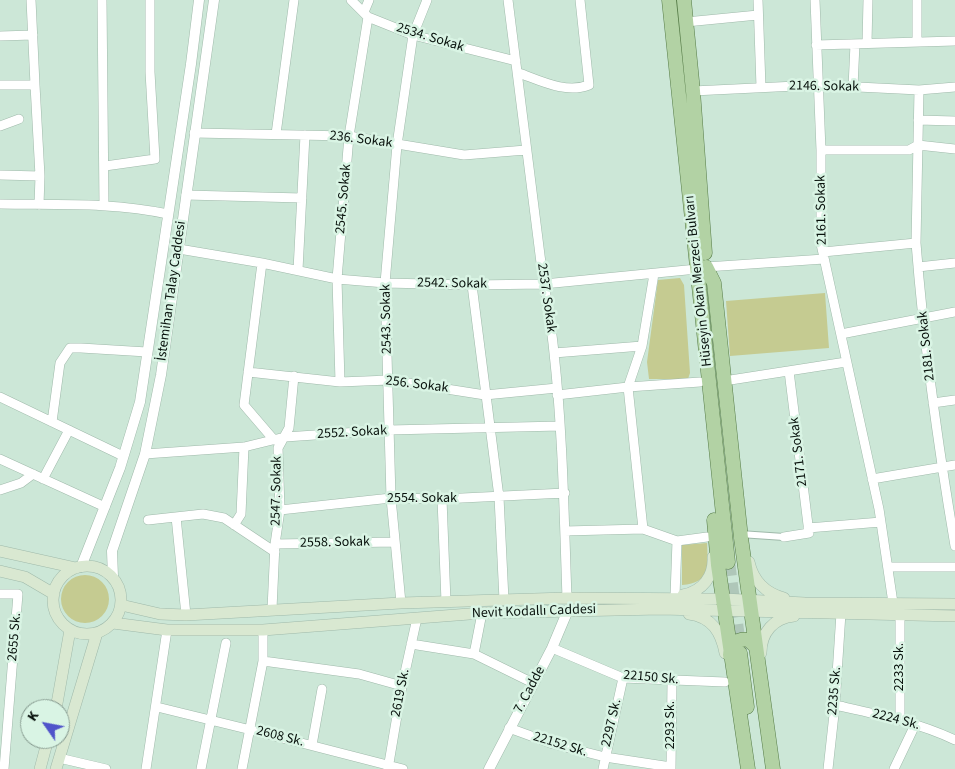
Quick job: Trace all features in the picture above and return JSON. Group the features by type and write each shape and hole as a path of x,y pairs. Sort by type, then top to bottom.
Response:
{"main road":[{"name":"Hüseyin Okan Merzeci Bulvarı","path":"669,0 702,268 731,563"},
{"name":"Hüseyin Okan Merzeci Bulvarı","path":"684,0 693,91 702,268"},
{"path":"657,604 675,596 697,590 708,579 713,568 700,382 691,291 702,268 714,284 741,536 751,570 761,585 777,596 805,603"},
{"path":"711,533 731,563 750,606 744,652 756,769"},
{"path":"741,536 731,563 724,605 744,652 761,677"},
{"path":"0,551 78,568 96,567 113,577 121,595 121,605 113,623 97,633 78,634 62,623 56,614 53,603 54,594 61,578 78,568"},
{"path":"0,571 25,576 54,594"},
{"name":"Nevit Kodallı Caddesi","path":"121,605 160,614 186,615 401,603 567,598 657,604 750,606 816,612 955,616"},
{"name":"Nevit Kodallı Caddesi","path":"750,606 805,603 955,604"},
{"path":"657,604 700,616 714,625 722,638 748,769"},
{"name":"Nevit Kodallı Caddesi","path":"113,623 168,630 263,630 417,618 657,604"},
{"path":"773,769 761,677 761,645 768,629 782,618 816,612"},
{"path":"58,699 70,630"},
{"path":"57,763 97,633"},
{"path":"730,682 744,652"},
{"path":"744,652 766,769"},
{"path":"40,769 45,749"}],"street":[{"path":"31,0 40,205"},
{"path":"102,0 104,206"},
{"path":"105,166 155,159 150,72 150,0"},
{"name":"İstemihan Talay Caddesi","path":"78,568 105,506 140,402 199,0"},
{"name":"İstemihan Talay Caddesi","path":"113,577 112,551 145,454 161,375 214,0"},
{"path":"276,134 294,0"},
{"name":"2534. Sokak","path":"351,0 366,14 413,35 516,61"},
{"name":"2545. Sokak","path":"340,382 337,279 349,136 369,0"},
{"name":"2543. Sokak","path":"401,603 391,498 385,283 397,145 413,35 427,0"},
{"name":"2537. Sokak","path":"508,0 519,74 526,150 554,353 564,493 567,598"},
{"path":"519,74 560,88 589,85 580,0"},
{"path":"758,0 761,87"},
{"name":"2161. Sokak","path":"815,0 821,150 821,244 872,479 889,567 893,603"},
{"path":"867,43 868,0"},
{"path":"917,0 917,41"},
{"path":"686,22 758,15"},
{"path":"0,36 33,35"},
{"path":"816,45 955,41"},
{"path":"853,87 855,44"},
{"path":"0,85 35,85"},
{"name":"2146. Sokak","path":"693,91 817,85 919,90 955,88"},
{"name":"2181. Sokak","path":"919,90 916,243 933,403 955,546"},
{"path":"0,126 19,119"},
{"path":"918,120 955,121"},
{"name":"236. Sokak","path":"194,133 349,136 464,155 526,150"},
{"path":"298,270 305,135"},
{"path":"821,150 908,150 918,145 955,149"},
{"path":"0,175 40,176"},
{"path":"186,196 302,198"},
{"path":"0,204 104,206 150,210 168,214"},
{"name":"2542. Sokak","path":"179,249 262,263 337,279 385,283 472,285 544,284 654,274 823,256 916,243"},
{"path":"262,263 244,405 274,440"},
{"path":"918,267 955,263"},
{"path":"643,529 628,387 642,346 654,274"},
{"path":"472,285 499,497 504,600"},
{"path":"841,334 955,312"},
{"path":"554,353 642,346"},
{"path":"52,422 60,363 70,348 147,352"},
{"path":"724,381 846,362"},
{"name":"2171. Sokak","path":"789,371 809,531"},
{"name":"256. Sokak","path":"248,372 340,382 388,380 485,395 700,382"},
{"name":"2547. Sokak","path":"272,609 275,548 280,510 278,448 290,428 294,376"},
{"path":"0,397 123,456"},
{"path":"933,403 955,400"},
{"name":"2552. Sokak","path":"145,454 244,447 285,437 390,430 560,426"},
{"path":"43,479 69,430"},
{"path":"234,525 241,514 244,447"},
{"path":"0,459 105,506"},
{"path":"872,479 955,465"},
{"path":"0,490 21,483 33,474"},
{"name":"2554. Sokak","path":"280,510 391,498 442,500 564,493"},
{"path":"442,500 446,602"},
{"path":"148,520 203,514 224,518 275,548"},
{"path":"176,517 186,615"},
{"path":"741,536 784,537 809,531 880,522"},
{"path":"565,531 643,529 677,541 711,533"},
{"path":"675,596 677,541"},
{"name":"2558. Sokak","path":"275,548 395,542"},
{"path":"889,567 955,567"},
{"name":"2655 Sk.","path":"0,594 18,594 4,769"},
{"name":"7. Cadde","path":"491,769 509,728 552,648 568,610"},
{"name":"2235 Sk.","path":"828,769 842,613"},
{"path":"474,654 482,614"},
{"name":"2233 Sk.","path":"900,614 900,719"},
{"name":"2619 Sk.","path":"388,767 402,686 417,618"},
{"path":"146,769 168,630"},
{"path":"242,769 263,661 263,630"},
{"path":"201,769 226,643"},
{"path":"411,644 474,654 533,683"},
{"name":"22150 Sk.","path":"552,648 622,678 730,682"},
{"path":"263,661 359,674 402,686"},
{"name":"2297 Sk.","path":"603,769 622,678"},
{"name":"2293 Sk.","path":"671,768 672,681"},
{"path":"312,745 322,689"},
{"name":"2224 Sk.","path":"835,705 900,719 955,740"},
{"name":"2608 Sk.","path":"157,707 402,769"},
{"path":"894,769 915,725"},
{"name":"22152 Sk.","path":"509,728 553,744 605,758 671,768"},
{"path":"57,763 106,769"}],"green space":[{"path":"680,278 684,285 690,373 688,379 649,379 647,362 658,280"},
{"path":"825,293 829,348 730,356 726,301"},
{"path":"707,543 708,559 706,572 698,581 682,585 682,545"},
{"path":"80,575 90,575 102,582 109,594 109,604 102,616 90,623 80,623 72,619 65,612 61,604 61,594 65,586 72,579"}],"tunnel":[{"path":"728,562 740,653"}]}
